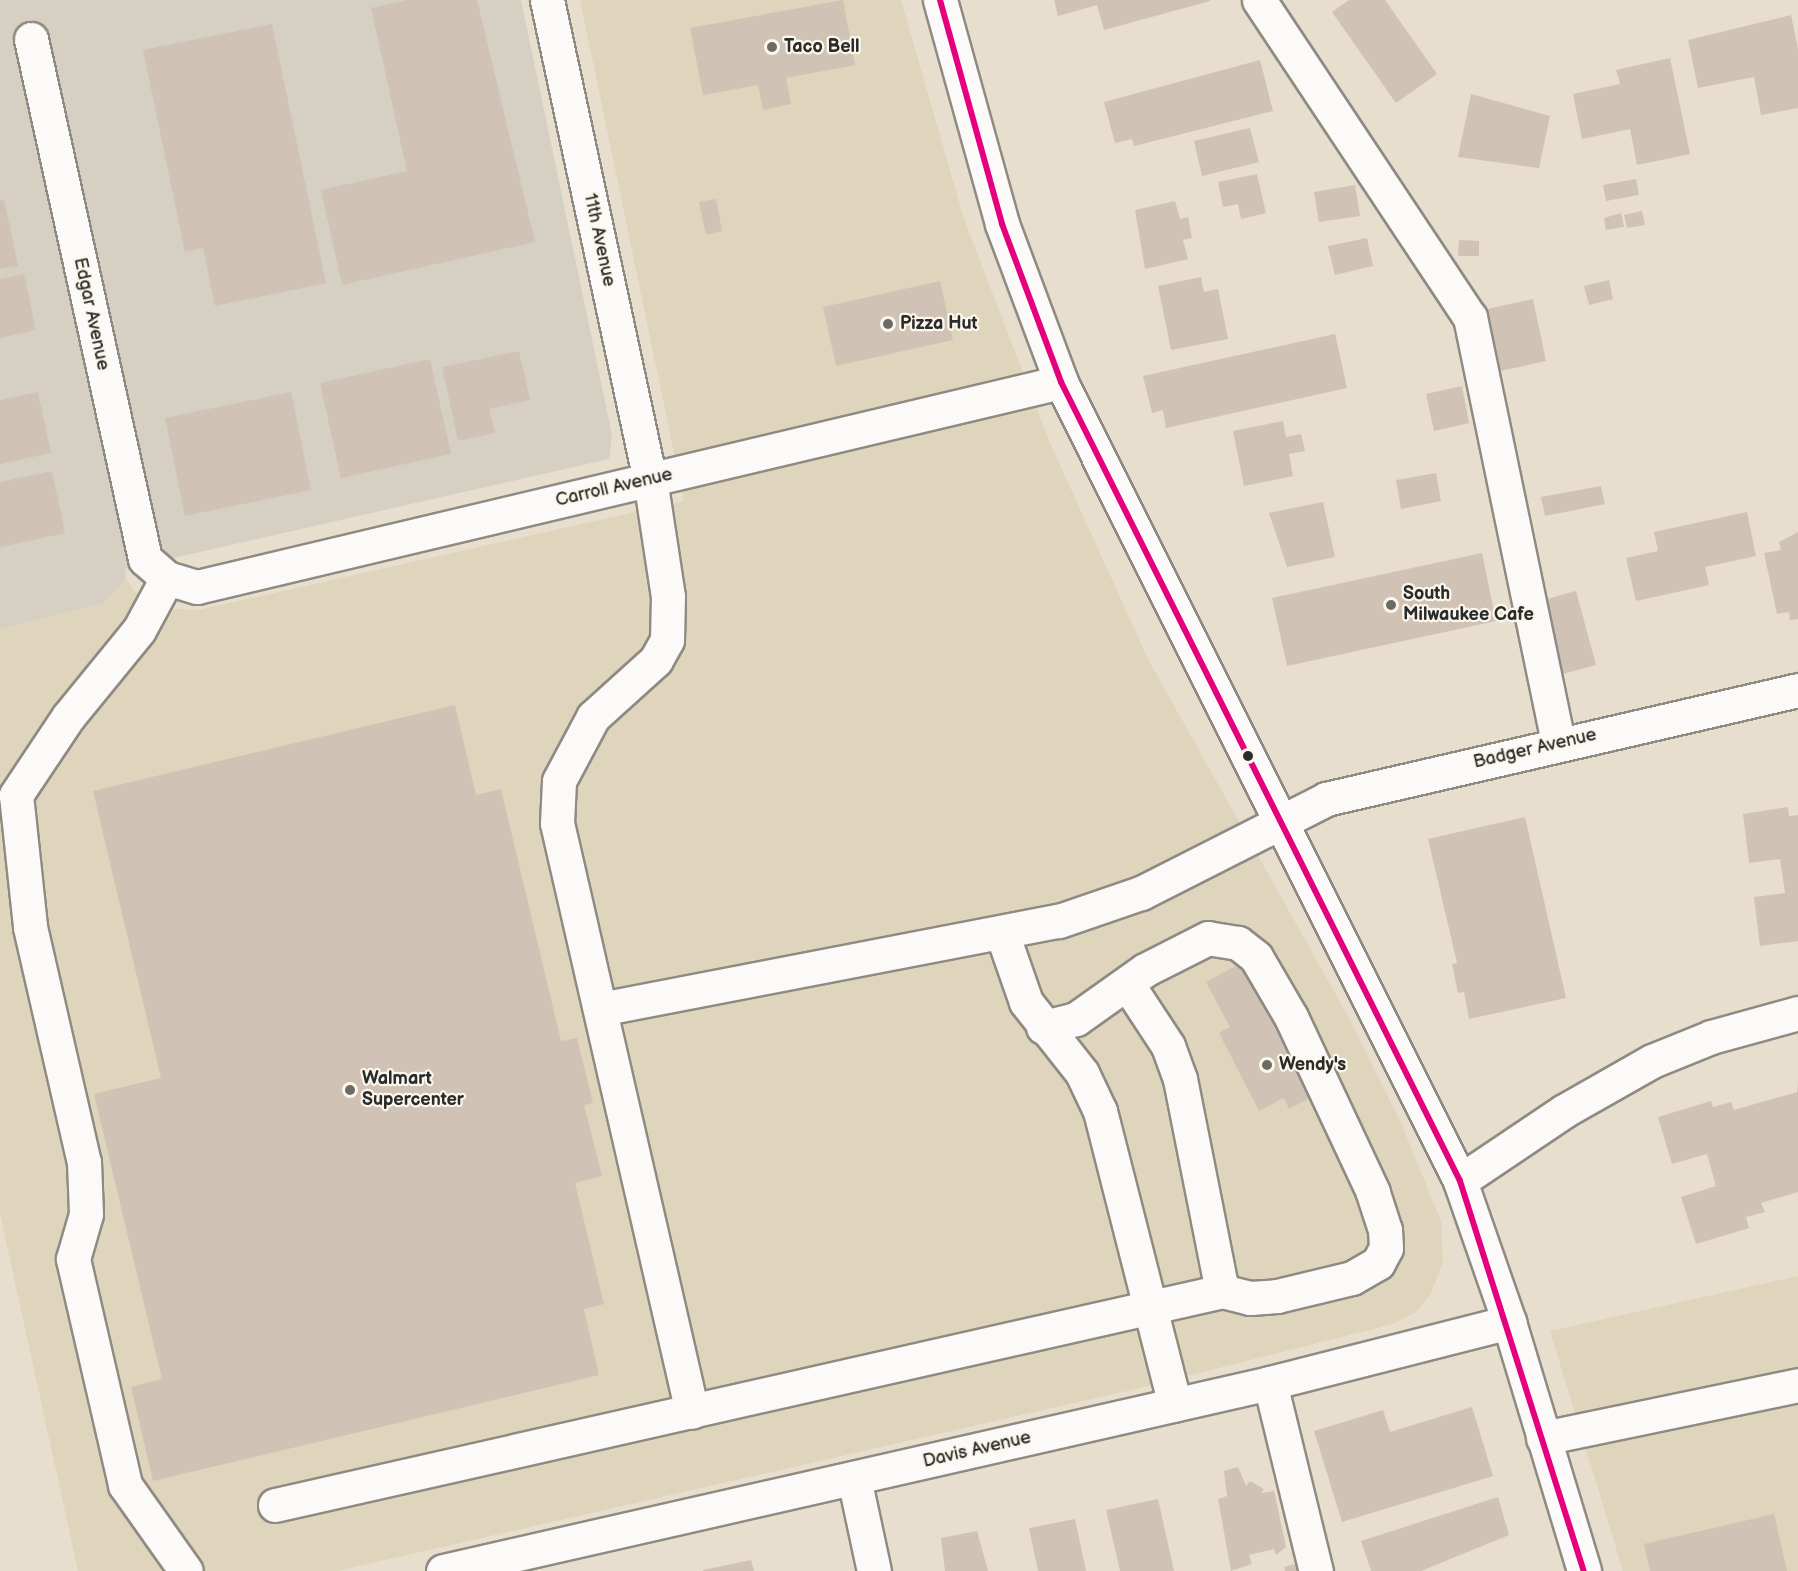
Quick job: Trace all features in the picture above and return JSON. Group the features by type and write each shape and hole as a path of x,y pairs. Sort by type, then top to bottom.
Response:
{"street":[{"name":"11th Avenue","path":"547,0 650,479 668,596 667,640 656,660 593,717 559,781 558,823 692,1412"},
{"path":"940,0 1002,224 1061,382 1276,820 1460,1181 1509,1322 1584,1571"},
{"path":"1259,0 1470,317 1557,743"},
{"name":"Edgar Avenue","path":"31,39 145,559 167,579"},
{"name":"Carroll Avenue","path":"167,579 197,587 1061,382"},
{"path":"167,579 139,630 68,717 16,795 30,927 84,1162 86,1214 73,1259 125,1485 186,1571"},
{"name":"Badger Avenue","path":"600,1009 1002,933 1100,909 1141,893 1276,820 1326,799 1557,743 1798,690"},
{"path":"1002,933 1026,1002 1043,1027 1082,1073 1100,1111 1153,1309 1175,1405"},
{"path":"275,1505 1153,1309 1222,1291 1250,1298 1277,1296 1352,1278 1378,1263 1386,1248 1385,1230 1373,1192 1291,1017 1256,957 1238,943 1208,938 1128,984 1076,1018 1043,1027"},
{"path":"1128,984 1168,1046 1180,1079 1222,1291"},
{"path":"1460,1181 1564,1111 1652,1061 1711,1037 1798,1013"},
{"name":"Davis Avenue","path":"443,1571 1270,1383 1509,1322"},
{"path":"1270,1383 1316,1571"},
{"path":"1543,1438 1798,1385"},
{"path":"854,1478 874,1571"}],"shaded area":[{"path":"0,0 521,0 612,435 609,459 125,569 126,579 104,603 0,629"},
{"path":"580,0 901,0 964,219 1050,443 1148,659 1349,1018 1401,1123 1441,1221 1443,1263 1430,1295 1415,1313 1393,1324 1140,1388 337,1571 78,1571 0,1214 0,629 104,603 126,579 138,596 162,608 198,610 684,501"},
{"path":"1798,1276 1798,1571 1623,1571 1550,1331"}],"building":[{"path":"407,0 477,0 535,242 342,285 321,190 407,171 371,8"},
{"name":"Taco Bell","path":"843,0 855,65 786,78 791,104 763,110 758,85 703,95 690,28"},
{"path":"1054,0 1210,1 1104,30 1097,5 1058,16"},
{"path":"1349,0 1385,0 1437,74 1396,103 1332,12"},
{"path":"1791,15 1798,49 1798,108 1761,115 1754,77 1698,88 1688,40"},
{"path":"272,24 326,283 215,306 203,248 185,252 143,50"},
{"path":"1670,58 1690,154 1637,165 1630,129 1582,139 1573,94 1620,84 1616,70"},
{"path":"1260,60 1273,111 1134,146 1132,139 1115,143 1104,102"},
{"path":"1471,94 1550,116 1539,168 1458,157"},
{"path":"1250,128 1259,162 1202,176 1194,141"},
{"path":"1257,174 1266,213 1241,219 1238,204 1223,207 1218,182"},
{"path":"1636,179 1639,195 1606,201 1603,185"},
{"path":"1355,185 1360,216 1319,222 1314,192"},
{"path":"4,199 18,266 0,269 0,200"},
{"path":"716,199 722,231 706,235 699,202"},
{"path":"1175,201 1180,219 1188,217 1192,238 1183,240 1188,259 1145,269 1135,210"},
{"path":"1642,211 1645,225 1627,228 1624,215"},
{"path":"1621,213 1624,227 1606,230 1604,218"},
{"path":"1367,238 1373,266 1335,275 1328,246"},
{"path":"1459,240 1479,241 1479,256 1458,256"},
{"path":"24,274 36,330 0,338 0,279"},
{"path":"1201,277 1204,292 1218,289 1228,339 1171,350 1158,286"},
{"path":"1609,280 1613,299 1589,305 1584,286"},
{"name":"Pizza Hut","path":"940,281 953,340 836,366 823,307"},
{"path":"1533,299 1546,361 1496,372 1483,310"},
{"path":"1335,334 1347,388 1166,428 1163,410 1152,413 1143,376"},
{"path":"519,351 530,400 489,409 495,433 458,441 442,367"},
{"path":"430,359 451,454 341,478 320,383"},
{"path":"1462,386 1469,423 1434,431 1426,394"},
{"path":"38,392 51,453 0,464 0,400"},
{"path":"291,392 311,490 185,516 165,418"},
{"path":"1283,421 1286,437 1301,434 1305,451 1289,454 1293,476 1244,486 1233,431"},
{"path":"52,471 65,533 0,547 0,482"},
{"path":"1436,473 1441,501 1401,509 1396,480"},
{"path":"1601,486 1605,504 1545,516 1541,497"},
{"path":"1323,502 1335,557 1287,567 1269,513"},
{"path":"1747,512 1756,556 1705,567 1709,585 1636,601 1626,558 1658,551 1654,532"},
{"path":"1798,532 1798,619 1790,620 1789,612 1777,614 1764,553 1781,550 1779,542"},
{"path":"1482,553 1496,621 1287,666 1272,598"},
{"path":"1576,591 1596,665 1559,675 1540,601"},
{"name":"Walmart Supercenter","path":"455,705 476,795 501,789 561,1041 577,1038 593,1103 584,1105 602,1176 575,1183 604,1304 584,1309 599,1375 153,1481 131,1387 162,1379 94,1094 161,1078 93,791"},
{"path":"1788,807 1789,816 1798,815 1798,941 1760,946 1754,897 1785,893 1780,859 1749,863 1743,814"},
{"path":"1525,817 1566,998 1469,1019 1464,992 1458,993 1452,964 1457,963 1428,839"},
{"name":"Wendy's","path":"1241,963 1314,1096 1289,1109 1284,1098 1259,1111 1219,1033 1230,1027 1206,982"},
{"path":"1798,1083 1798,1192 1761,1203 1765,1212 1746,1217 1749,1228 1696,1244 1681,1197 1716,1186 1707,1154 1672,1164 1658,1117 1711,1101 1713,1107 1731,1102 1734,1110 1797,1092"},
{"path":"1472,1407 1493,1476 1342,1522 1314,1431 1383,1410 1390,1432"},
{"path":"1238,1467 1246,1486 1250,1481 1264,1489 1261,1493 1274,1491 1286,1547 1276,1555 1274,1549 1249,1555 1252,1564 1231,1571 1218,1499 1227,1496 1224,1471"},
{"path":"1498,1497 1509,1535 1421,1571 1371,1571 1361,1541"},
{"path":"1158,1499 1174,1571 1120,1571 1106,1510"},
{"path":"1774,1514 1787,1571 1650,1571 1644,1544"},
{"path":"1075,1519 1086,1571 1038,1571 1029,1528"},
{"path":"977,1531 988,1571 945,1571 941,1538"},
{"path":"751,1560 754,1571 703,1571 703,1570"},
{"path":"1298,1563 1301,1571 1285,1571 1284,1567"}],"transit line":[{"path":"940,0 1002,224 1061,382 1460,1181 1584,1571"}],"place":[{"name":"Taco Bell","path":"772,47"},
{"name":"Pizza Hut","path":"888,324"},
{"name":"South Milwaukee Cafe","path":"1391,605"},
{"name":"Wendy's","path":"1267,1065"},
{"name":"Walmart Supercenter","path":"350,1090"}]}
